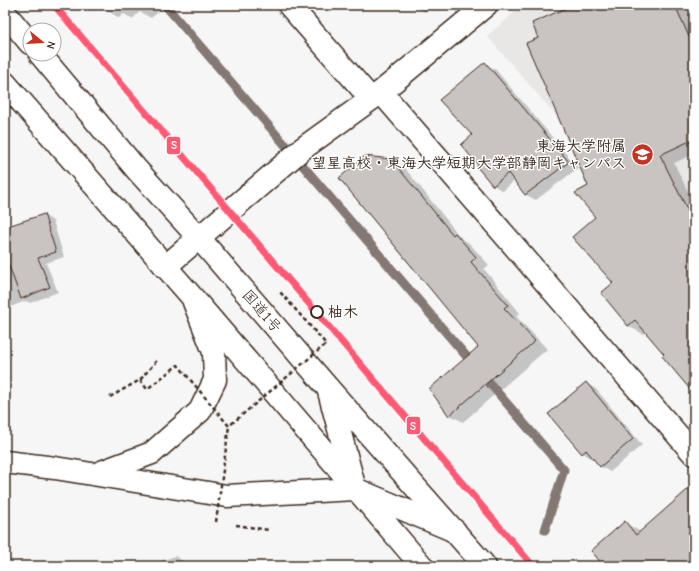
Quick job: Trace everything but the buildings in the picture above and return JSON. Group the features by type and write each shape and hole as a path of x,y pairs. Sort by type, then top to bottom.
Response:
{"main road":[{"path":"289,5 376,96 694,454"},
{"path":"165,267 302,149 376,96 486,5"},
{"path":"5,13 22,33"},
{"name":"国道1号","path":"47,62 137,170 199,238 328,388 486,566"},
{"path":"5,83 193,298 422,566"},
{"path":"95,474 152,453 200,411 215,380 214,352 193,298"},
{"path":"328,388 355,489"},
{"path":"5,462 95,474 227,496 355,489 455,531"}],"path":[{"path":"216,522 229,426 326,344 280,292"},
{"path":"110,397 140,380 158,359"},
{"path":"140,380 147,389 178,365 229,426"}],"shaded area":[{"name":"東海大学附属 望星高校・東海大学短期大学部静岡キャンパス","path":"523,5 694,5 694,275 487,36"}],"waterway":[{"path":"165,5 564,470 545,530"}],"transit line":[{"name":"S","path":"54,5 533,566"}],"place":[{"name":"東海大学附属 望星高校・東海大学短期大学部静岡キャンパス","path":"642,155"},
{"name":"柚木","path":"317,312"}]}
